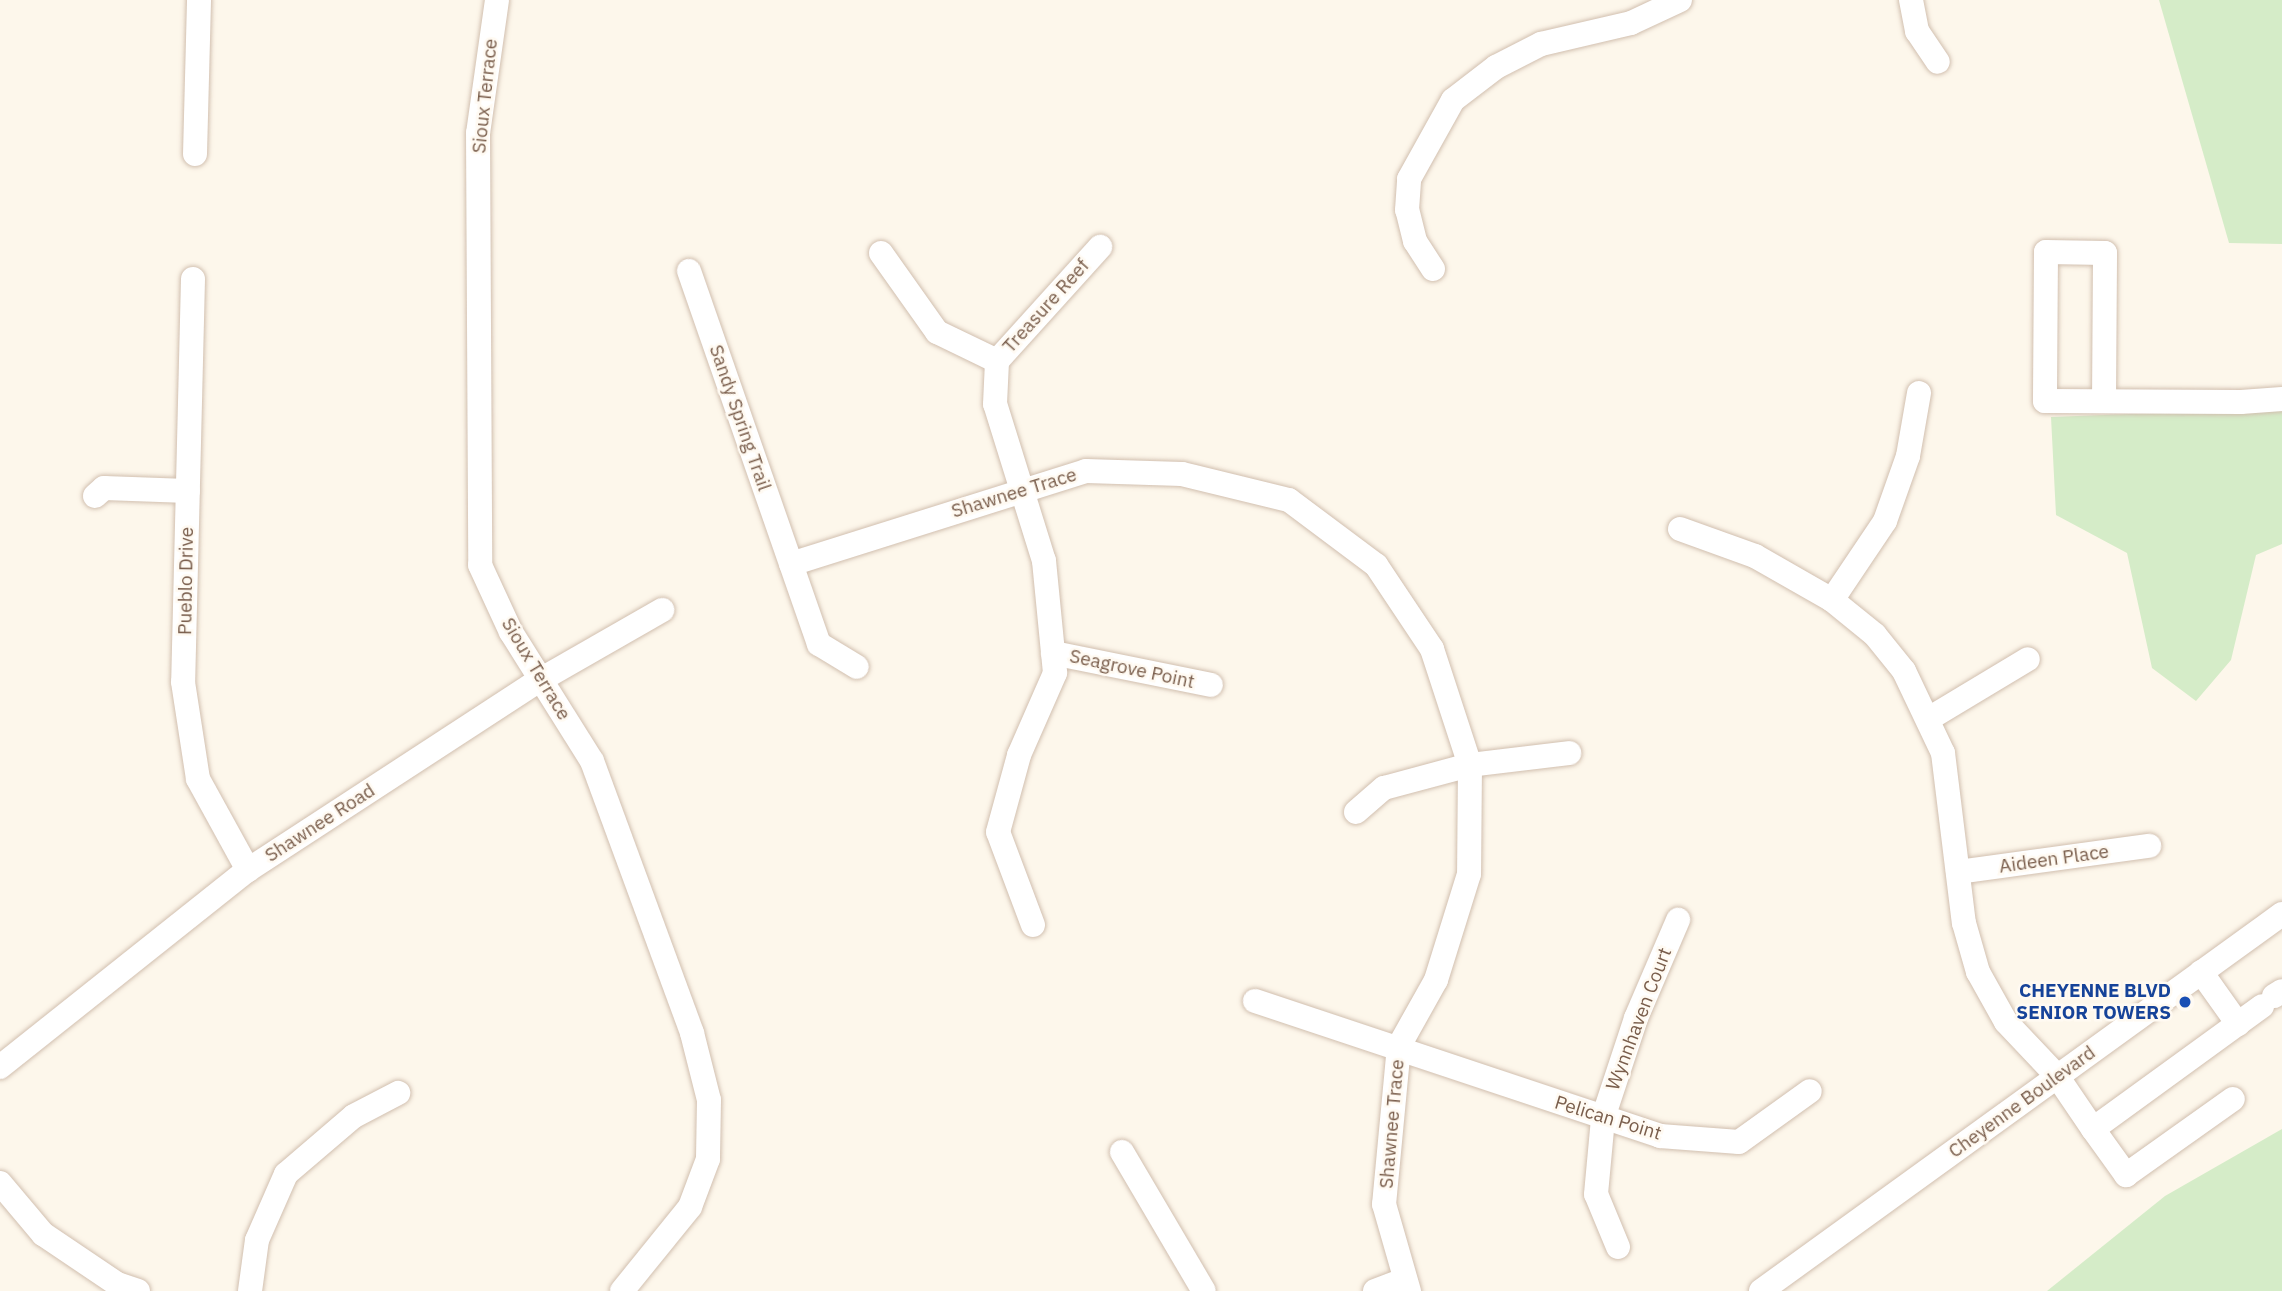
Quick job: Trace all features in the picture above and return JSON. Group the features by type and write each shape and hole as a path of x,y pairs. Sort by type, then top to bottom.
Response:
{"street":[{"path":"195,154 198,0"},
{"name":"Sioux Terrace","path":"497,0 478,133 480,565 511,632 592,761 692,1033 709,1100 708,1159 690,1207 622,1291"},
{"path":"1433,270 1415,241 1407,210 1409,179 1453,100 1496,68 1541,44 1631,23 1679,0"},
{"path":"1911,0 1917,31 1938,62"},
{"name":"Treasure Reef","path":"1033,925 998,832 1019,755 1055,673 1044,561 995,404 998,361 1100,247"},
{"path":"2104,401 2105,253 2046,252 2045,401 2104,401 2282,399"},
{"path":"881,253 937,332 998,361"},
{"name":"Sandy Spring Trail","path":"689,271 819,644 857,667"},
{"name":"Pueblo Drive","path":"193,279 183,682 198,779 248,870"},
{"path":"1832,600 1866,556 1890,510 1911,445 1919,393"},
{"name":"Shawnee Trace","path":"791,564 1086,471 1182,474 1289,500 1376,565 1432,649 1470,765 1468,874 1436,981 1398,1046 1384,1204 1407,1286"},
{"path":"95,496 104,488 188,491"},
{"path":"1680,529 1755,556 1832,600 1894,657 1930,718 1947,769 1964,923 1978,972 2006,1022 2057,1076 2126,1175 2233,1099"},
{"name":"Shawnee Road","path":"0,1067 248,870 540,680 662,610"},
{"name":"Seagrove Point","path":"1053,653 1211,685"},
{"path":"1930,718 2028,659"},
{"path":"1356,812 1384,788 1470,765 1569,754"},
{"name":"Aideen Place","path":"1958,872 2149,846"},
{"name":"Wynnhaven Court","path":"1618,1247 1596,1194 1602,1118 1636,1018 1678,920"},
{"name":"Cheyenne Boulevard","path":"1761,1291 2201,972 2278,925"},
{"path":"2201,972 2238,1024"},
{"path":"2093,1129 2273,998"},
{"name":"Pelican Point","path":"1255,1001 1398,1046 1660,1136 1739,1142 1810,1091"},
{"path":"250,1291 257,1240 286,1174 354,1116 398,1093"},
{"path":"1122,1152 1204,1291"},
{"path":"0,1183 43,1234 117,1284 138,1291"},
{"path":"1375,1291 1407,1286"}],"green space":[{"path":"2159,0 2282,0 2282,244 2229,243"},
{"path":"2282,408 2282,544 2256,555 2231,660 2196,701 2152,668 2127,553 2056,515 2051,417"},
{"path":"2282,1129 2282,1291 2047,1291 2165,1196"}],"place":[{"name":"CHEYENNE BLVD SENIOR TOWERS","path":"2185,1002"}]}
